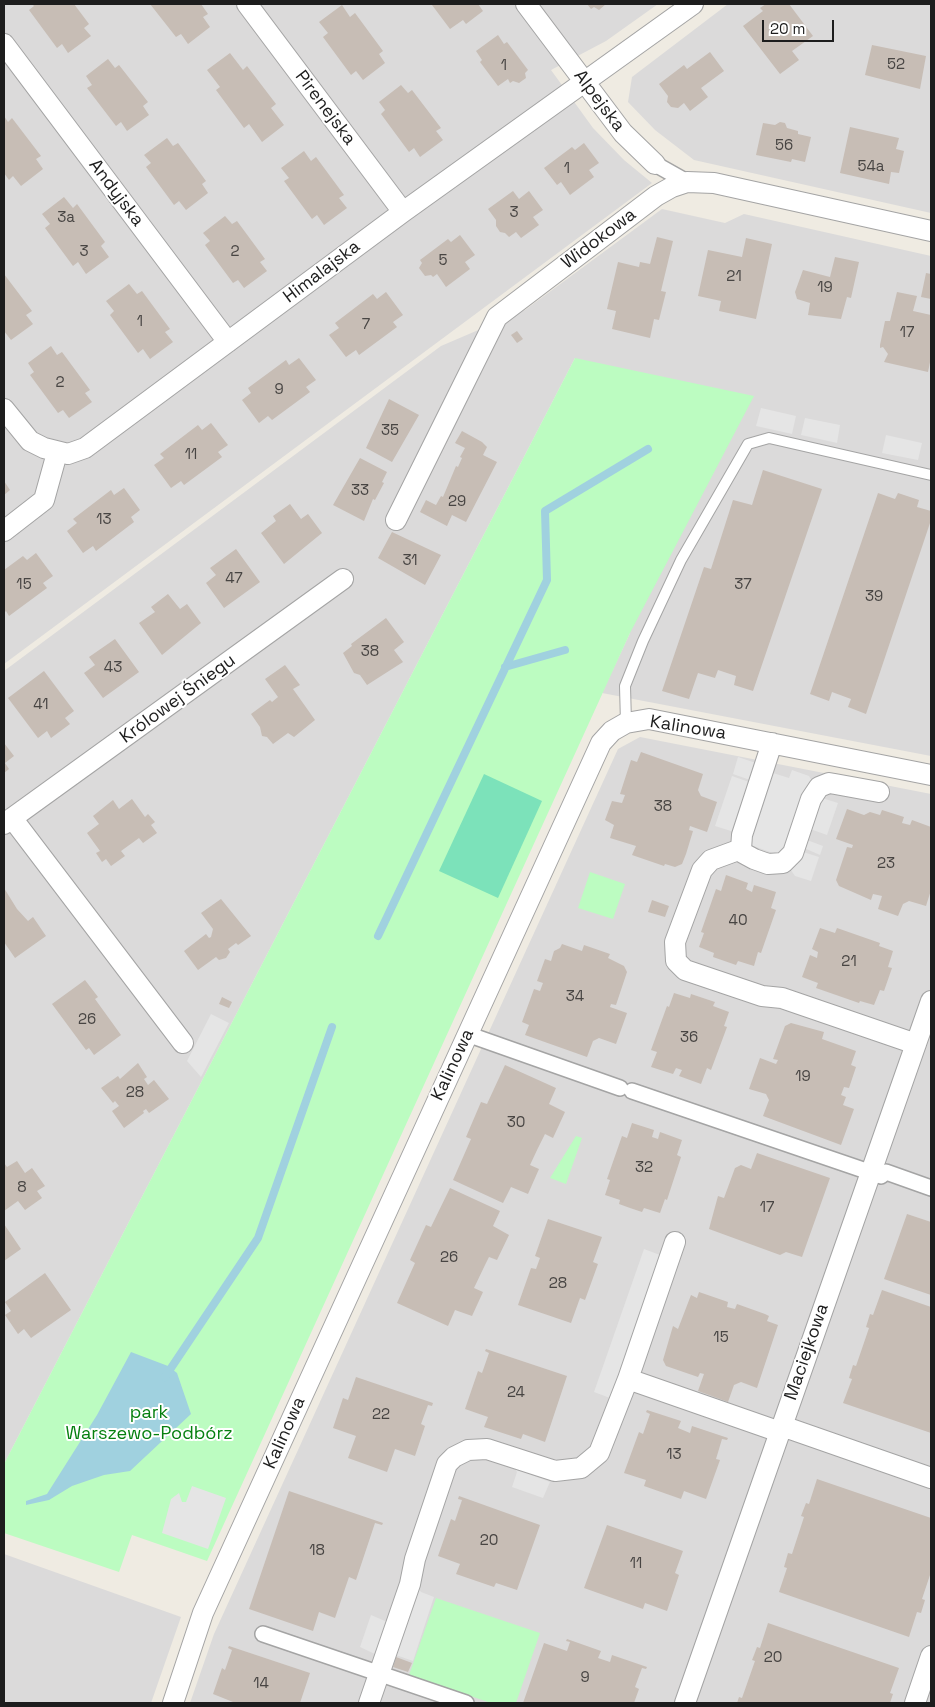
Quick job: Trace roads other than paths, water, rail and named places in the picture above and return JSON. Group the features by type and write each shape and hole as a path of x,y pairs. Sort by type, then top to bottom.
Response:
{"street":[{"name":"Pirenejska","path":"247,4 403,212"},
{"name":"Alpejska","path":"526,4 623,134 655,164 687,182"},
{"name":"Himalajska","path":"4,409 30,441 57,452 68,454 84,448 403,212 693,4"},
{"name":"Andyjska","path":"4,44 228,342"},
{"name":"Widokowa","path":"396,520 497,317 656,196 672,187 687,182 714,183 739,187 931,231"},
{"path":"4,531 44,500 57,452"},
{"name":"Królowej Śniegu","path":"183,1043 8,821 343,579"},
{"name":"Kalinowa","path":"173,1703 203,1612 601,743 612,731 626,724 649,719 931,775"},
{"path":"772,743 740,840 741,849 748,857 768,864 783,863 793,853 811,798 820,787 829,783 879,792"},
{"path":"741,849 716,858 705,865 702,870 674,942 674,956 680,967 753,993 782,998 916,1044"},
{"name":"Maciejkowa","path":"685,1703 931,1001"},
{"path":"467,1034 881,1176 886,1172 931,1188"},
{"path":"369,1703 447,1464 454,1457 468,1450 487,1449 555,1471 581,1468 599,1453 628,1380 675,1242"},
{"path":"628,1380 931,1478"},
{"path":"263,1634 466,1703"},
{"path":"915,1703 931,1656"}],"lane":[{"path":"626,724 625,686 643,641 681,560 748,444 769,438 931,475"}],"water":[{"path":"131,1352 168,1366 177,1373 191,1414 130,1471 104,1475 72,1486 49,1500 26,1505 26,1501 47,1494 97,1415"}],"waterway":[{"path":"378,936 547,580 545,511 648,449"},
{"path":"505,667 565,650"},
{"path":"165,1377 258,1238 332,1027"}],"park label":[{"name":"park Warszewo-Podbórz","path":"149,1424"}]}
